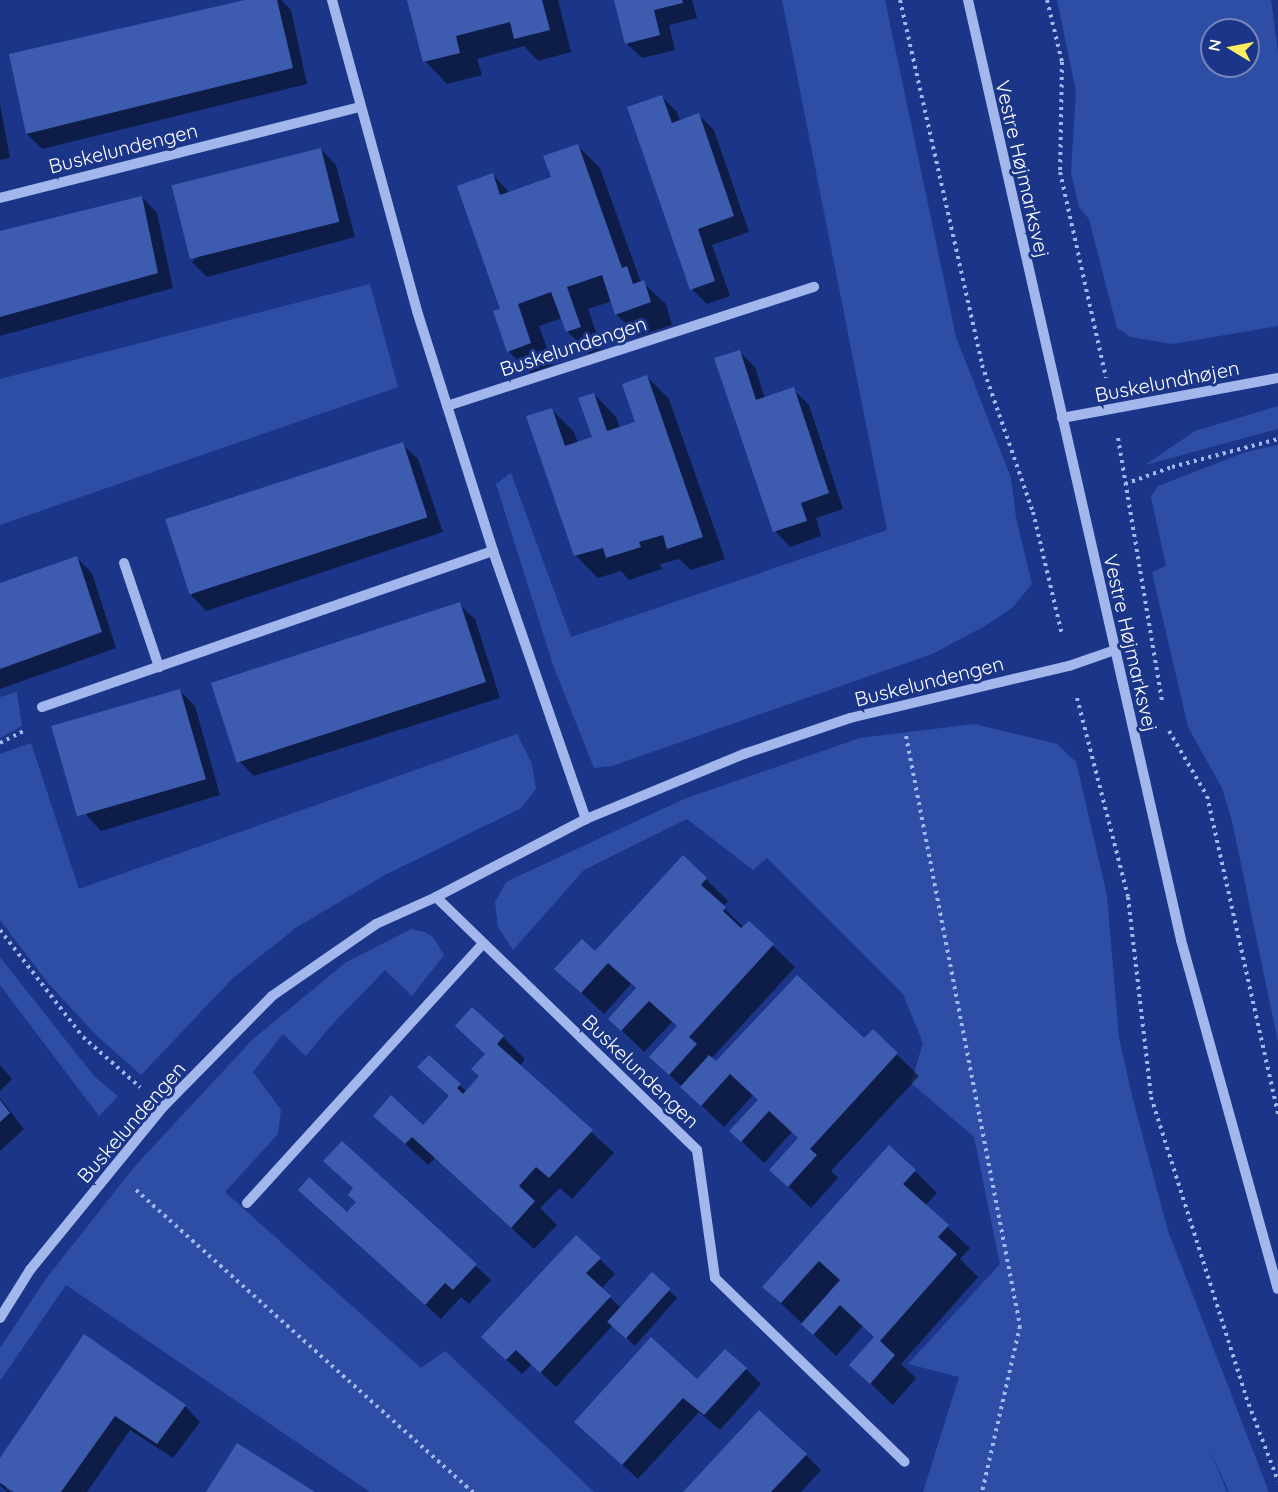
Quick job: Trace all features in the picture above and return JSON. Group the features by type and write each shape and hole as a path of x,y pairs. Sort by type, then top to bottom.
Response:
{"street":[{"path":"332,0 360,107 447,406 493,551 586,819"},
{"name":"Vestre Højmarksvej","path":"968,0 1181,940 1278,1289"},
{"name":"Buskelundengen","path":"0,198 360,107"},
{"name":"Buskelundengen","path":"447,406 814,287"},
{"name":"Buskelundhøjen","path":"1062,418 1278,378"},
{"path":"42,707 493,551"},
{"path":"124,563 159,667"},
{"name":"Buskelundengen","path":"0,1318 30,1270 163,1107 272,996 376,924 435,897 586,819 744,754 850,718 1069,666 1114,650"},
{"name":"Buskelundengen","path":"435,897 697,1150 715,1278 906,1462"},
{"path":"247,1203 483,944"}],"path":[{"path":"900,0 982,365 1034,512 1069,666 1128,897 1151,1097 1246,1397 1278,1481"},
{"path":"1047,0 1062,62 1060,172 1113,410 1163,705"},
{"path":"1125,484 1172,467 1278,439"},
{"path":"900,706 1020,1326 982,1492"},
{"path":"1167,729 1207,796 1278,1113"},
{"path":"0,930 82,1037 163,1107"},
{"path":"112,1169 473,1492"}],"shaded area":[{"path":"782,0 885,0 956,337 1011,478 1016,518 1032,584 1012,608 985,626 932,654 612,766 594,768 553,665 496,484 511,473 571,637 887,530"},
{"path":"1057,0 1271,0 1278,52 1278,326 1172,344 1131,337 1117,328 1089,219 1079,207 1071,173 1076,91"},
{"path":"370,284 398,387 0,525 0,379"},
{"path":"1278,406 1278,429 1145,465 1195,431"},
{"path":"1278,445 1278,1042 1232,821 1222,788 1188,727 1152,572 1166,566 1151,497 1158,486 1246,452"},
{"path":"17,692 22,726 0,738 0,697"},
{"path":"974,724 1057,744 1076,762 1107,895 1119,1038 1133,1100 1168,1231 1269,1492 1229,1492 1209,1448 1227,1492 923,1492 959,1377 908,1364 1000,1264 974,1137 911,1083 923,1043 903,994 767,858 753,870 687,819 584,870 513,950 498,927 495,902 506,882 684,799 860,738"},
{"path":"517,734 532,764 536,789 521,808 385,875 297,927 233,978 141,1075 96,1035 48,983 0,920 0,754 31,743 79,889"},
{"path":"411,929 433,937 444,955 412,996 385,970 328,1029 306,1056 283,1034 253,1072 281,1110 278,1134 225,1192 421,1368 445,1351 594,1492 370,1492 66,1285 0,1381 0,1348 45,1280 135,1166 252,1040 345,963"},
{"path":"0,957 94,1076 118,1096 99,1116 0,985"}],"building":[{"path":"245,0 277,0 293,68 26,134 9,54"},
{"path":"407,0 542,0 550,30 514,39 510,22 456,36 460,53 423,62"},
{"path":"614,0 682,0 683,3 654,10 660,35 625,44"},
{"path":"662,95 672,123 699,113 734,216 698,229 715,281 690,290 627,107"},
{"path":"578,144 622,268 627,266 633,284 644,280 651,302 615,315 602,275 567,287 581,327 566,332 551,292 518,304 531,343 507,352 493,311 500,309 457,186 493,173 500,195 551,177 543,156"},
{"path":"321,148 339,222 190,259 172,185"},
{"path":"142,196 158,273 0,317 0,231"},
{"path":"740,350 756,400 794,387 829,493 801,503 807,521 773,532 714,358"},
{"path":"647,375 703,537 667,549 663,535 639,542 641,547 606,558 603,548 574,556 526,416 552,408 565,446 592,437 578,398 594,393 607,431 635,422 622,384"},
{"path":"403,442 427,517 190,594 165,519"},
{"path":"77,556 102,632 0,669 0,583"},
{"path":"460,602 486,682 237,763 211,683"},
{"path":"180,689 206,779 77,816 51,726"},
{"path":"683,855 707,878 701,885 726,907 723,911 741,928 749,921 774,944 689,1037 697,1044 669,1075 649,1057 677,1026 649,1001 621,1031 608,1019 636,988 608,963 581,993 554,969 582,939 595,951"},
{"path":"797,975 864,1038 873,1029 898,1053 810,1149 817,1155 788,1187 769,1170 798,1138 769,1111 741,1142 729,1131 758,1100 730,1074 701,1106 680,1087 709,1055 716,1061"},
{"path":"472,1007 504,1036 497,1044 593,1130 549,1178 536,1167 519,1186 535,1201 511,1228 412,1137 405,1144 373,1116 391,1095 423,1125 449,1096 417,1067 429,1055 461,1084 457,1088 463,1094 479,1076 471,1069 485,1054 455,1026"},
{"path":"0,1100 10,1113 0,1122"},
{"path":"342,1141 477,1264 453,1290 445,1283 425,1305 298,1190 309,1177 347,1212 356,1202 348,1195 353,1188 323,1161"},
{"path":"889,1145 916,1170 903,1184 949,1225 938,1237 957,1254 880,1341 895,1355 870,1384 849,1365 874,1337 840,1305 813,1335 801,1324 840,1280 819,1261 781,1303 762,1287"},
{"path":"576,1235 601,1258 586,1273 611,1296 540,1373 516,1350 506,1360 481,1337"},
{"path":"652,1272 671,1289 626,1339 607,1322"},
{"path":"84,1334 186,1405 157,1444 115,1416 61,1492 14,1492 0,1483 0,1458"},
{"path":"651,1337 697,1379 725,1349 747,1368 704,1415 683,1398 622,1465 574,1422"},
{"path":"759,1410 807,1454 771,1492 683,1492"},
{"path":"237,1443 315,1492 206,1492"}]}
